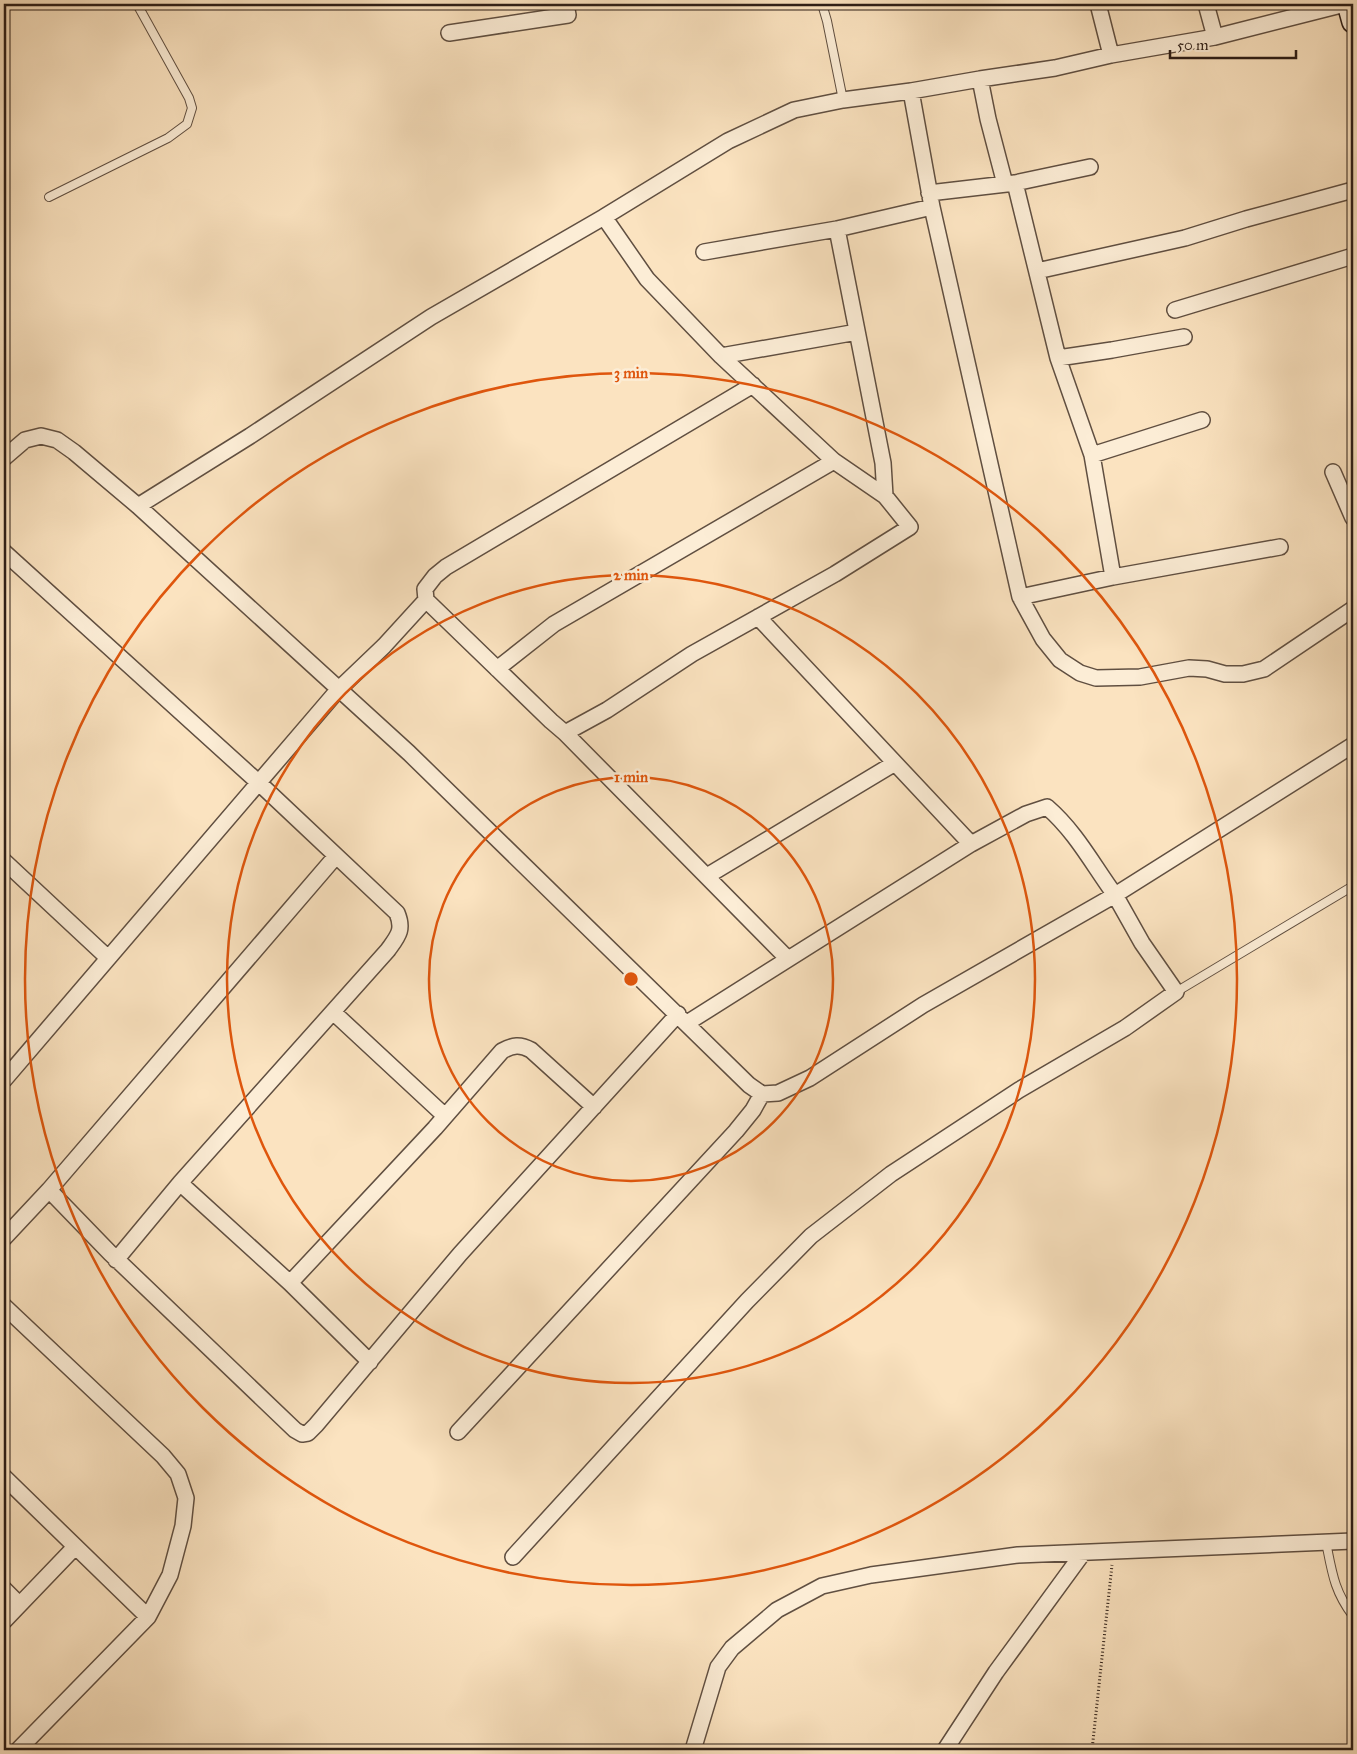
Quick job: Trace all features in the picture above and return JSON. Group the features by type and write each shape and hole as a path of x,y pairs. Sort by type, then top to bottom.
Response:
{"main road":[{"path":"1347,4 1353,22"}],"street":[{"path":"449,33 568,15 566,4"},
{"path":"1098,4 1111,55"},
{"path":"1206,4 1216,38"},
{"path":"138,506 250,436 431,317 604,217 728,141 794,110 843,100 1055,68 1111,55 1216,38 1347,4"},
{"path":"980,79 988,119 1037,271 1058,358 1092,455 1113,577"},
{"path":"911,91 930,200 1020,597 1043,639 1060,660 1080,673 1096,678 1140,677 1189,668 1207,669 1225,674 1243,674 1264,669 1353,609"},
{"path":"704,252 837,229 930,200 1090,168"},
{"path":"1037,271 1185,238 1246,219 1353,190"},
{"path":"566,733 607,710 692,654 836,574 910,527 885,496 834,460 722,356 646,279 604,217"},
{"path":"837,229 883,463 885,496"},
{"path":"1175,310 1353,256"},
{"path":"722,356 857,332"},
{"path":"1058,358 1184,337"},
{"path":"753,385 446,567 435,576 425,589 426,600 551,721 566,733 788,959"},
{"path":"1092,455 1202,420"},
{"path":"4,458 25,440 41,436 57,440 74,452 138,506 409,753 749,1085 762,1094 778,1093 810,1078 923,1005 1115,895 1353,745"},
{"path":"497,669 554,624 834,460"},
{"path":"1333,472 1353,518"},
{"path":"1020,597 1113,577 1280,547"},
{"path":"4,552 259,783 398,913 402,924 398,936 388,950 180,1183 116,1260"},
{"path":"4,1080 338,690 384,646 426,600"},
{"path":"758,617 972,844"},
{"path":"707,876 895,763"},
{"path":"49,1190 116,1260 288,1424 302,1434 308,1433 460,1254 594,1107 682,1018 788,959 972,844 1026,814 1047,807 1075,836 1115,895 1142,943 1176,992 1132,1024 1019,1090 891,1174 811,1236 747,1301 513,1557"},
{"path":"4,1238 49,1190 336,856"},
{"path":"4,862 108,958"},
{"path":"333,1012 445,1116"},
{"path":"290,1283 445,1116 502,1051 511,1046 522,1045 531,1050 594,1107"},
{"path":"458,1432 736,1131 753,1110 762,1094"},
{"path":"180,1183 290,1283 370,1362"},
{"path":"4,1306 162,1456 178,1474 186,1498 183,1526 170,1575 148,1617 18,1750"},
{"path":"4,1477 148,1617"},
{"path":"693,1750 718,1668 732,1648 745,1635 777,1610 822,1586 871,1575 1018,1555 1353,1541"},
{"path":"4,1621 75,1547"},
{"path":"945,1750 996,1672 1083,1553"},
{"path":"4,1589 20,1604"}],"lane":[{"path":"49,197 168,138 187,124 192,108 189,98 137,4"},
{"path":"822,4 828,21 843,100"},
{"path":"1176,992 1353,886"},
{"path":"1326,1542 1335,1585 1342,1602 1353,1616"}],"path":[{"path":"1092,1750 1113,1552"}]}
